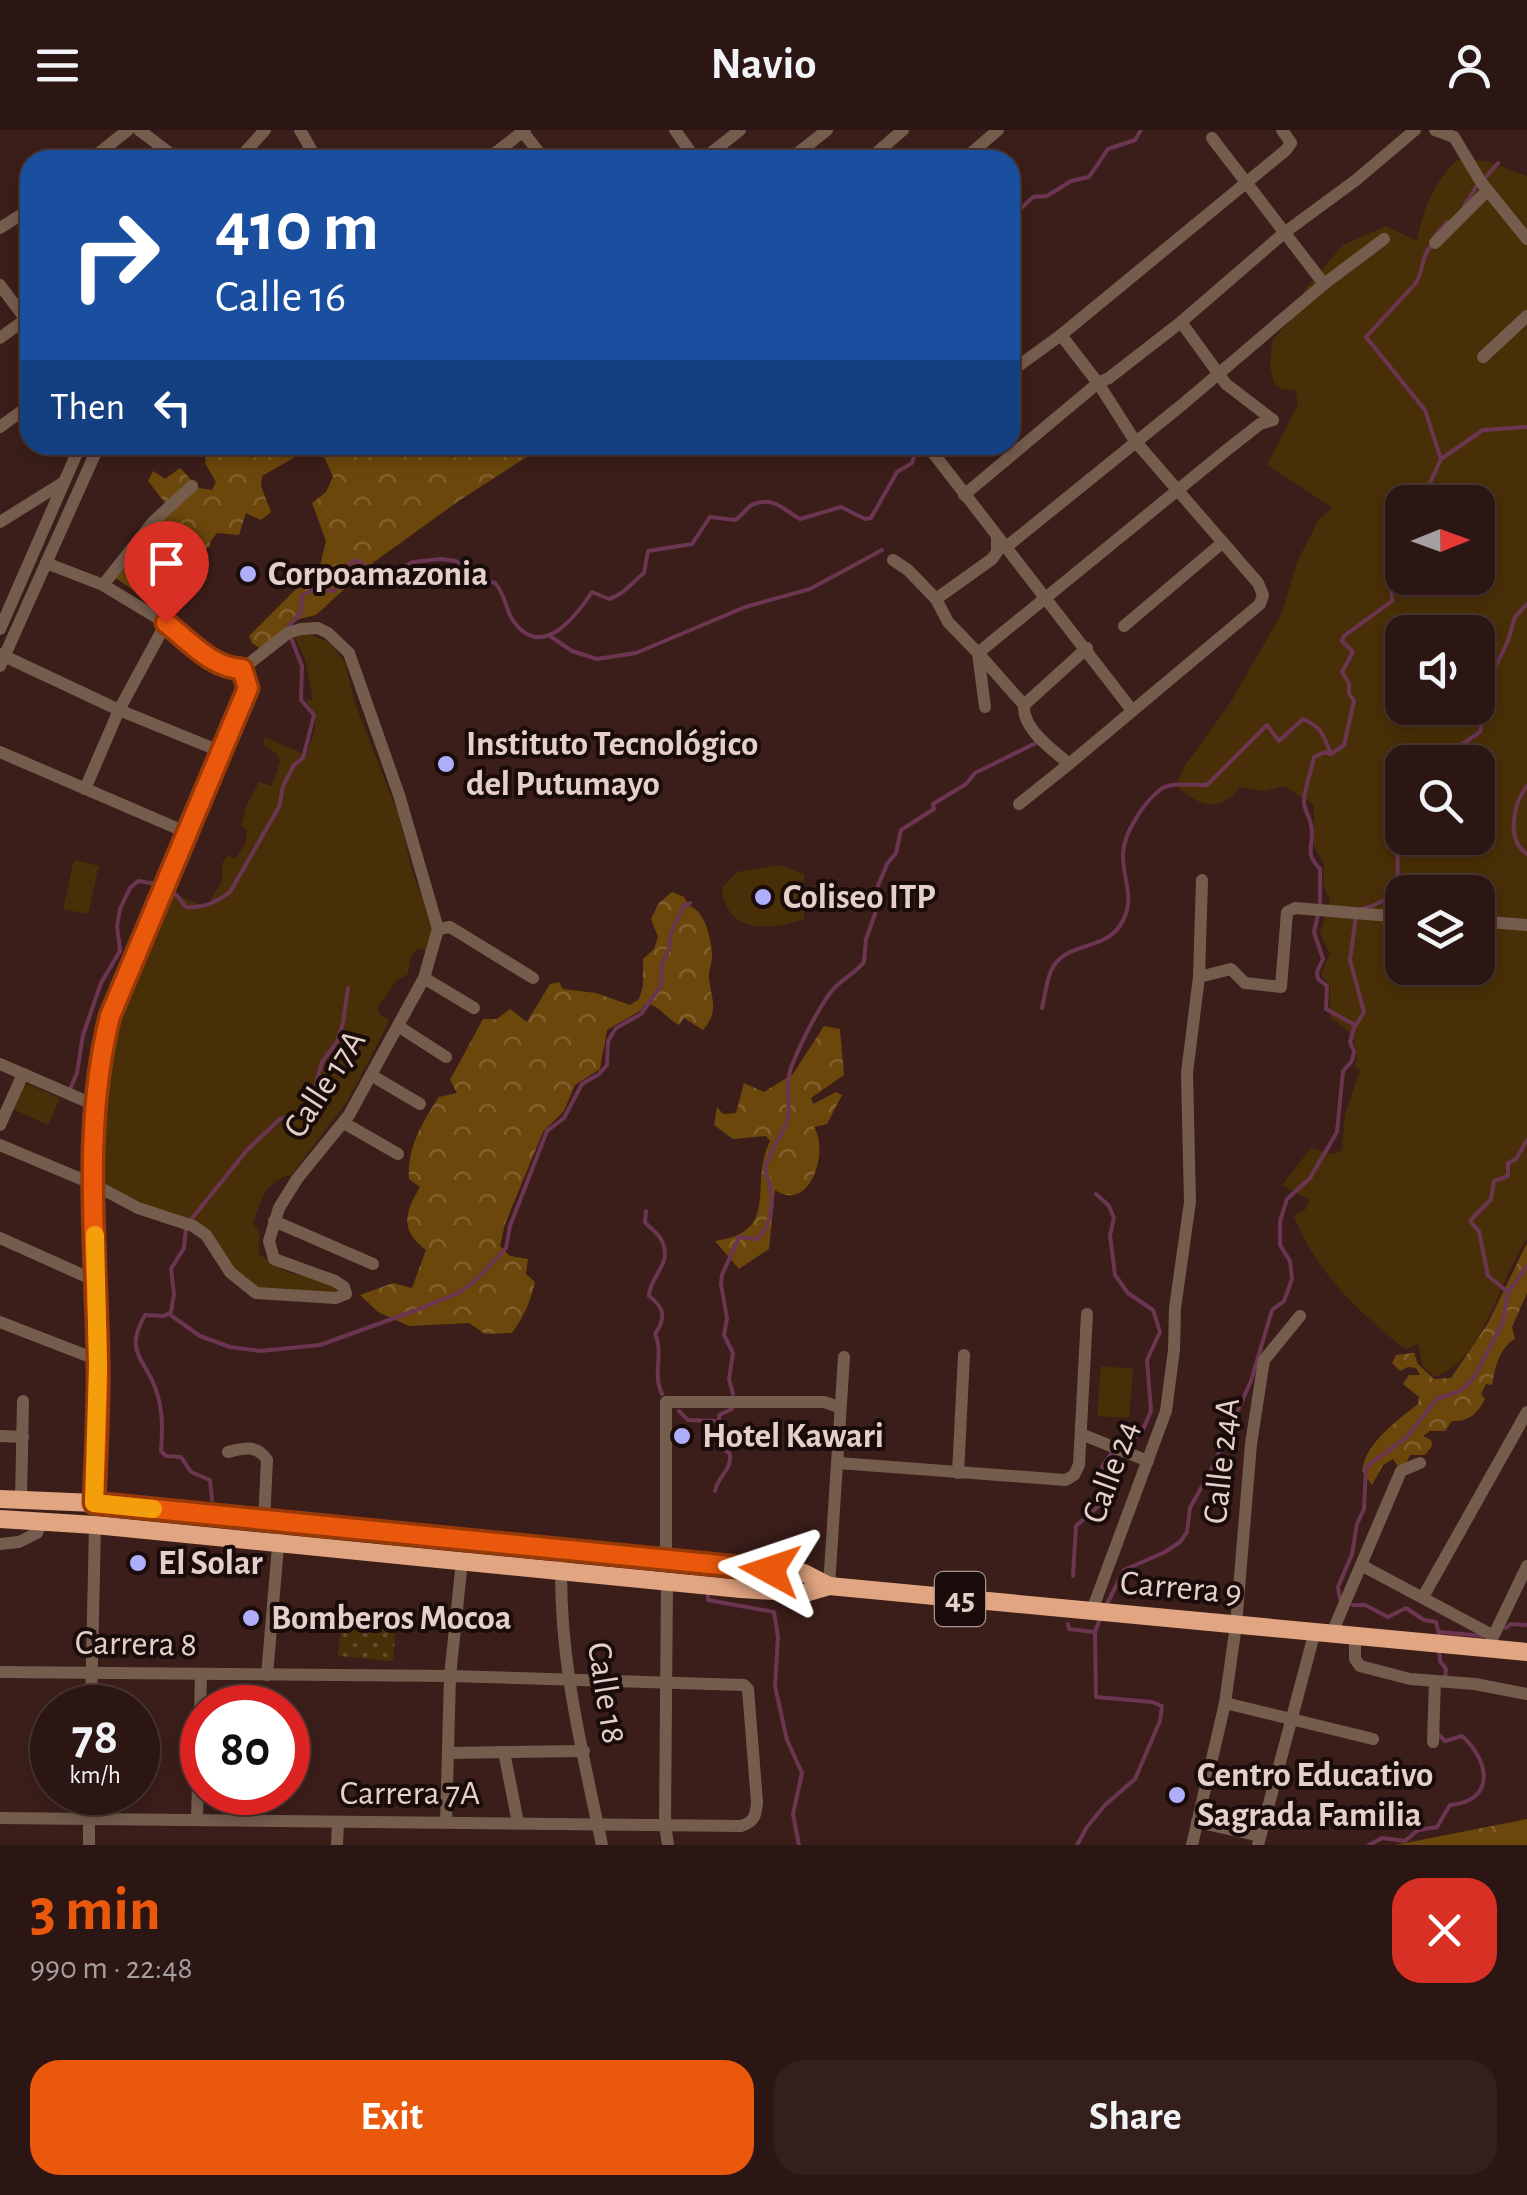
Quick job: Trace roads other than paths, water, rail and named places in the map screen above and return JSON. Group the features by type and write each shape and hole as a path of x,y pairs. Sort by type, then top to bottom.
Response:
{"highway":[{"name":"Carrera 9","path":"0,1498 94,1503 804,1573 829,1586"},
{"name":"Carrera 9","path":"0,1519 804,1593 829,1586 1440,1644 1491,1642 1527,1652"}],"street":[{"path":"103,150 128,130"},
{"path":"139,130 166,150"},
{"path":"247,150 265,130"},
{"path":"713,150 740,130"},
{"path":"802,150 827,130"},
{"path":"880,150 903,130"},
{"path":"975,150 998,130"},
{"path":"1020,365 1286,150 1291,143 1282,130"},
{"path":"1020,448 1415,130"},
{"path":"1435,130 1454,137 1487,191 1527,239"},
{"path":"499,150 524,131"},
{"path":"1212,138 1324,284"},
{"path":"1435,242 1487,191"},
{"path":"936,599 992,559 1001,543 1135,441 1384,239"},
{"path":"0,285 20,311"},
{"path":"1483,357 1527,316"},
{"path":"978,653 1260,424 1273,420 1226,384 1181,322"},
{"path":"1019,804 1260,604 1263,594 1258,583 1135,441 1061,335"},
{"path":"0,629 76,455"},
{"path":"97,455 1,659 222,752"},
{"path":"937,455 1131,709"},
{"path":"964,494 1011,455"},
{"path":"0,522 64,482"},
{"path":"103,585 153,522 192,486"},
{"path":"1124,626 1222,543"},
{"path":"892,560 908,570 936,599 948,622 1024,705"},
{"path":"46,563 103,585 229,668 242,669 288,633 318,628 340,641 349,652 399,796 438,928 450,927 534,978"},
{"path":"85,789 119,710 166,623"},
{"path":"1068,764 1032,728 1023,714 1024,705 1086,648"},
{"path":"978,653 985,706"},
{"path":"94,1503 98,1360 93,1184 102,1048 110,1016 248,688 242,669"},
{"path":"0,752 188,833"},
{"name":"Calle 24","path":"1091,1612 1166,1411 1190,1202 1186,1073 1199,977 1202,880"},
{"path":"1199,977 1232,969 1245,983 1281,987 1287,912 1295,908 1385,915"},
{"path":"1495,923 1527,924"},
{"name":"Calle 17A","path":"274,1221 297,1180 344,1122 398,1026 424,978 438,928"},
{"path":"424,978 474,1008"},
{"path":"398,1026 446,1056"},
{"path":"0,1064 97,1106"},
{"path":"0,1125 23,1074"},
{"path":"371,1074 420,1104"},
{"path":"344,1122 398,1154"},
{"path":"0,1144 138,1208 189,1224 206,1236 242,1284 256,1293 344,1297 346,1294 335,1281 274,1259 269,1240 274,1221 372,1264"},
{"path":"0,1238 96,1281"},
{"path":"838,1463 1066,1480 1074,1476 1081,1434 1087,1314"},
{"name":"Calle 24A","path":"1236,1625 1251,1444 1264,1360 1300,1316"},
{"path":"0,1322 98,1360"},
{"path":"958,1472 964,1355"},
{"path":"829,1586 844,1357"},
{"path":"21,1499 22,1401"},
{"path":"666,1560 666,1402 824,1402 839,1407"},
{"path":"1423,1597 1527,1412"},
{"path":"1081,1434 1148,1461"},
{"path":"0,1436 23,1437"},
{"path":"228,1452 250,1448 260,1451 267,1460 272,1522 279,1544 267,1675"},
{"path":"1197,1822 1260,1840 1293,1720 1324,1632 1361,1564 1401,1471 1420,1463"},
{"path":"0,1544 20,1542 37,1533 42,1521"},
{"path":"91,1685 95,1525"},
{"name":"Calle 18","path":"562,1550 571,1679 602,1845"},
{"path":"446,1823 450,1676 462,1561"},
{"path":"1361,1564 1423,1597 1491,1642 1527,1566"},
{"path":"666,1580 668,1845"},
{"path":"1192,1845 1224,1703 1236,1625"},
{"path":"1355,1635 1355,1659 1360,1666 1402,1677 1527,1694"},
{"name":"Carrera 8","path":"0,1672 450,1676 739,1685 748,1689 756,1816"},
{"path":"197,1819 201,1675"},
{"path":"1433,1742 1434,1681"},
{"path":"1224,1703 1373,1739"},
{"path":"448,1752 584,1751"},
{"path":"504,1752 518,1823"},
{"path":"89,1815 89,1845"},
{"name":"Carrera 7A","path":"0,1818 740,1826 756,1816"},
{"path":"336,1845 338,1823"}],"waterway":[{"path":"1020,209 1033,197 1047,196 1071,181 1089,177 1108,149 1135,140 1141,130"},
{"path":"1485,178 1498,163"},
{"path":"1464,206 1478,184"},
{"path":"1434,237 1447,222"},
{"path":"1431,246 1415,284 1366,337 1425,410 1441,459"},
{"path":"1429,485 1441,459 1483,430 1527,427"},
{"path":"287,628 301,612 302,595 317,588 334,591 345,579 349,564 356,560 387,575 413,562 441,559 456,561 474,577 495,583 512,619 523,631 534,637 546,636 567,623 592,592 609,599 624,591 644,573 648,551 692,544 710,517 735,520 752,505 768,502 800,519 841,507 865,519 871,518 897,472 912,463 915,455"},
{"path":"550,636 572,651 597,659 636,653 745,607 810,589 882,550"},
{"path":"1320,906 1320,869 1311,852 1305,791 1314,757 1325,752 1331,754 1344,745 1354,701 1342,672 1353,652 1342,641 1344,636 1392,601 1392,595"},
{"path":"1461,745 1480,732 1493,672 1515,617 1527,604"},
{"path":"172,890 186,907 210,904 230,892 279,807 283,786 294,765 303,758 314,715 301,700 302,666 291,638"},
{"path":"1042,1008 1049,975 1057,962 1064,955 1112,935 1125,917 1128,899 1124,845 1136,818 1155,794 1171,785 1207,785 1267,725 1279,741 1303,719 1310,722 1319,729 1331,754"},
{"path":"733,1394 729,1379 733,1353 724,1335 727,1318 722,1275 739,1237 757,1239 768,1224 771,1197 765,1170 787,1121 791,1068 830,993 864,962 866,939 875,914 875,893 896,853 901,830 934,809 933,804 966,784 975,773 1038,742"},
{"path":"1527,786 1518,802 1514,822 1516,840 1527,854"},
{"path":"1362,909 1389,895 1395,886 1398,855"},
{"path":"71,1087 101,983 120,951 120,909 138,881 157,884"},
{"path":"169,1314 200,1336 230,1347 260,1351 320,1345 458,1293 476,1280 506,1248 510,1226 547,1131 564,1118 582,1084 607,1065 608,1041 616,1028 641,1014 661,986 662,964 671,933 684,906 690,903"},
{"path":"1106,1606 1124,1570 1165,1552 1187,1532 1190,1508 1251,1381 1272,1310 1284,1301 1292,1279 1290,1261 1280,1245 1280,1221 1287,1199 1310,1178 1337,1132 1343,1071 1352,1061 1354,1051 1350,1042 1355,1025 1326,1009 1327,986 1318,979 1323,959 1314,932 1318,915"},
{"path":"1356,916 1350,960 1364,1012 1356,1025"},
{"path":"212,1500 210,1480 191,1472 181,1457 166,1456 161,1451 158,1398 136,1349 137,1335 145,1315 164,1316 171,1312 171,1269 184,1248 190,1221 247,1150 280,1119 298,1113 314,1091 322,1062 337,1042 348,988"},
{"path":"1507,1291 1488,1276 1479,1231 1470,1221 1491,1199 1494,1181 1508,1176 1508,1163 1516,1159 1527,1140"},
{"path":"1096,1194 1109,1206 1114,1218 1110,1235 1115,1275 1128,1293 1153,1310 1160,1332 1147,1360 1151,1411 1142,1432 1123,1445"},
{"path":"646,1211 645,1222 665,1249 649,1296 662,1314 655,1334 662,1394"},
{"path":"1340,1599 1338,1587 1364,1509 1366,1467 1407,1437 1437,1399 1460,1391 1473,1379 1503,1322 1508,1292 1527,1266"},
{"path":"715,1491 730,1460 730,1454 720,1446 719,1415 732,1409"},
{"path":"679,1411 688,1420 715,1421"},
{"path":"1073,1576 1076,1526 1103,1502 1106,1493 1102,1467 1111,1454 1119,1453"},
{"path":"708,1596 708,1600 774,1612 778,1637 775,1686 787,1740 802,1773 793,1814 799,1845"},
{"path":"1353,1605 1365,1605 1388,1617 1406,1608 1424,1620 1436,1622 1440,1638"},
{"path":"1077,1845 1105,1805 1135,1779 1160,1721 1162,1706 1096,1697 1095,1632 1100,1619"},
{"path":"1068,1624 1069,1629 1094,1632"},
{"path":"1506,1628 1511,1624 1527,1625"},
{"path":"1440,1632 1483,1636"},
{"path":"1439,1648 1445,1679"},
{"path":"1369,1845 1382,1838 1405,1841 1418,1830 1437,1827 1450,1805 1465,1802 1481,1788 1483,1768 1471,1746 1462,1736 1445,1741 1439,1735"}],"place":[{"name":"Corpoamazonia","path":"248,574"},
{"name":"Instituto Tecnológico del Putumayo","path":"446,764"},
{"name":"Coliseo ITP","path":"763,897"},
{"name":"Hotel Kawari","path":"682,1436"},
{"name":"El Solar","path":"138,1563"},
{"name":"Bomberos Mocoa","path":"251,1618"},
{"name":"Centro Educativo Sagrada Familia","path":"1177,1795"}]}
